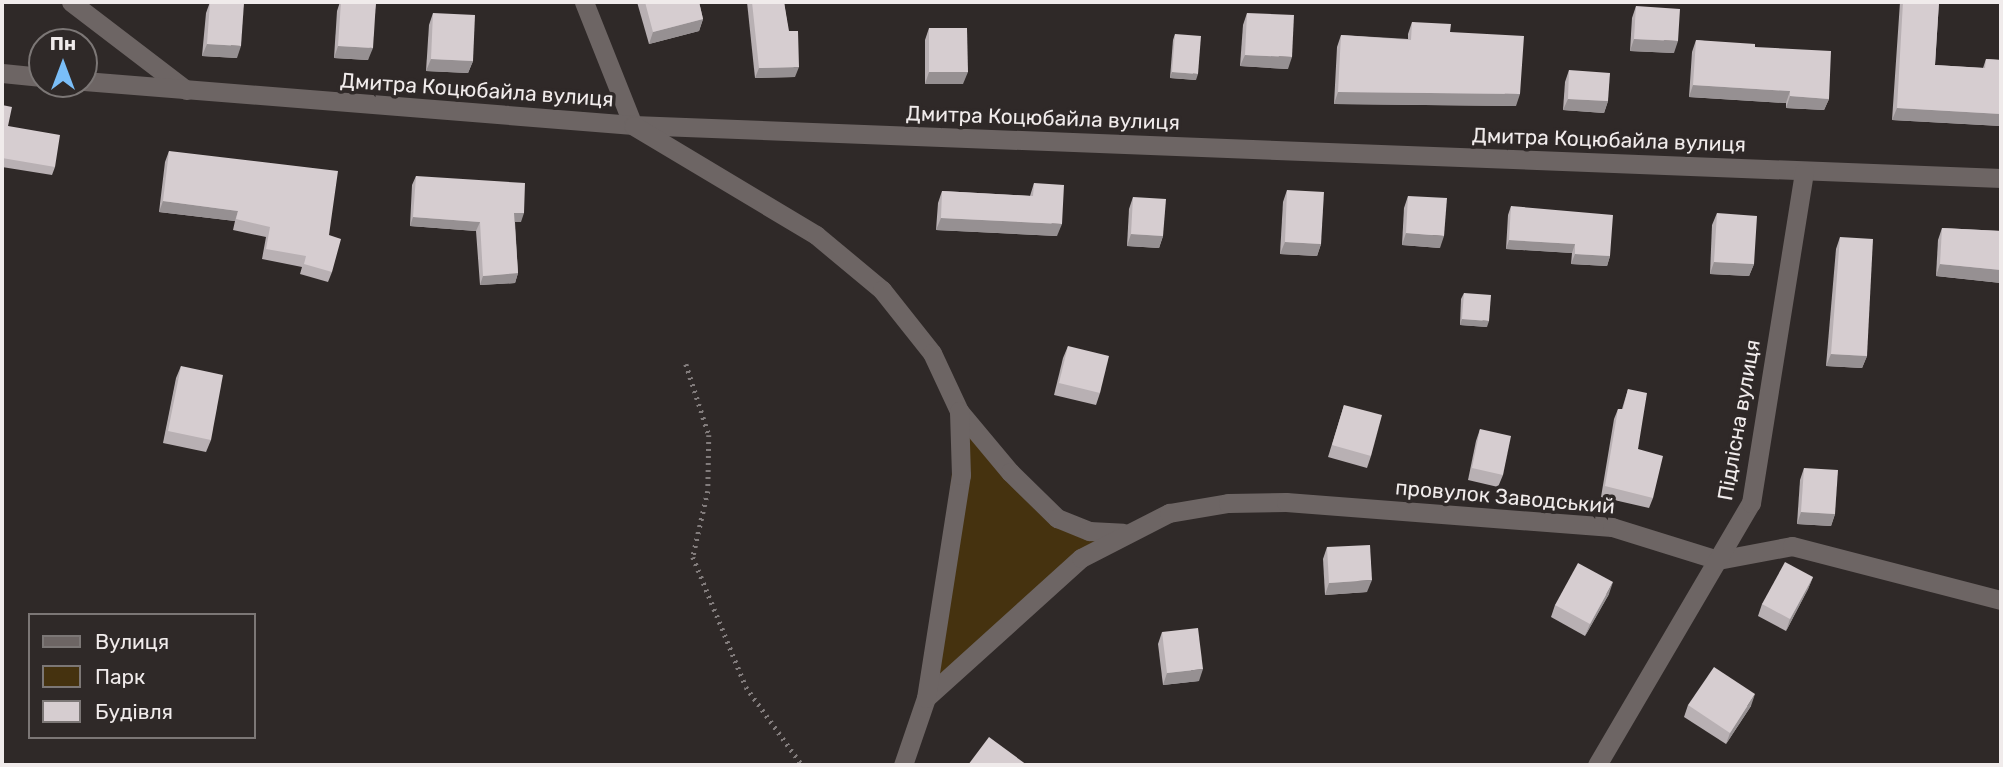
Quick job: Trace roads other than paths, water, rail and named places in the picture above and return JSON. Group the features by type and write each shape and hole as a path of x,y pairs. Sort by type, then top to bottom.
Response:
{"street":[{"path":"71,2 187,91"},
{"path":"584,2 633,125 816,236 882,290 932,353 959,411 1010,472 1057,518 1089,530 1123,533"},
{"path":"2,73 28,76"},
{"name":"Дмитра Коцюбайла вулиця","path":"98,82 633,125 2001,178"},
{"name":"Підлісна вулиця","path":"1597,765 1751,503 1804,171"},
{"path":"903,765 926,698 961,475 959,411"},
{"name":"провулок Заводський","path":"926,698 1082,558 1123,533 1169,513 1228,503 1286,502 1612,527 1718,560 1792,546 2001,600"}]}
